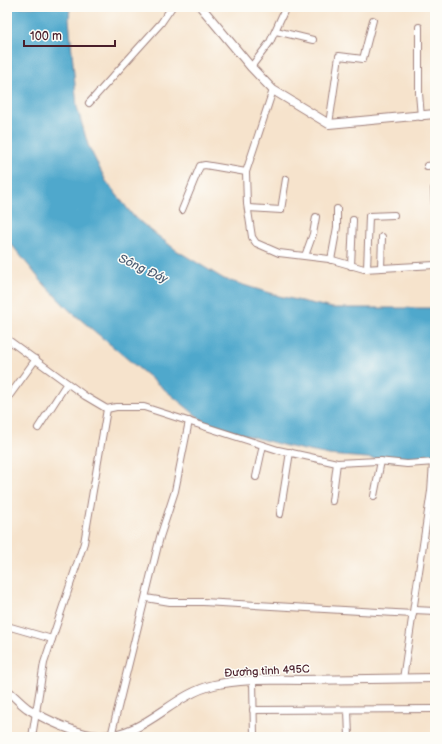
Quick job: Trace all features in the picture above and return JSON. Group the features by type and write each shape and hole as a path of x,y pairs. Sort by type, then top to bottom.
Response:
{"main road":[{"path":"202,7 251,67 273,90 329,124 428,116"},
{"name":"Đường tỉnh 495C","path":"7,690 35,713 79,732 99,736 115,736 137,727 183,697 198,690 232,681 435,678"}],"street":[{"path":"89,103 161,23 172,7"},
{"path":"251,67 263,52 276,31 286,7"},
{"path":"329,124 339,56 363,59 373,20"},
{"path":"420,27 419,93 428,116 435,109"},
{"path":"276,31 313,40"},
{"path":"273,90 246,172 248,208 252,237 256,243 279,253 331,260 367,269 435,265"},
{"path":"427,166 435,165"},
{"path":"182,210 201,166 246,172"},
{"path":"248,208 281,210 286,179"},
{"path":"434,189 435,206"},
{"path":"331,260 337,227 337,209"},
{"path":"367,269 369,216 394,215"},
{"path":"305,256 313,234 316,217"},
{"path":"351,266 353,220"},
{"path":"381,268 382,237"},
{"path":"8,342 36,359 85,396 107,409 116,407 147,408 263,445 337,463 381,461 407,464 434,463 403,679"},
{"path":"7,399 36,359"},
{"path":"38,428 67,383"},
{"path":"32,737 44,663 84,543 107,409"},
{"path":"115,736 160,537 175,491 190,421"},
{"path":"256,477 263,445"},
{"path":"280,514 290,452"},
{"path":"374,496 381,461"},
{"path":"332,501 337,463"},
{"path":"146,598 166,602 203,602 413,612 435,611"},
{"path":"7,626 52,639"},
{"path":"253,680 254,737"},
{"path":"253,710 435,709"},
{"path":"348,710 349,737"}],"water":[{"name":"Sông Đáy","path":"7,7 70,7 69,19 77,107 88,145 106,181 134,217 176,250 224,279 279,296 332,308 435,308 435,457 404,461 329,455 290,447 208,425 68,309 42,282 7,239"}]}
